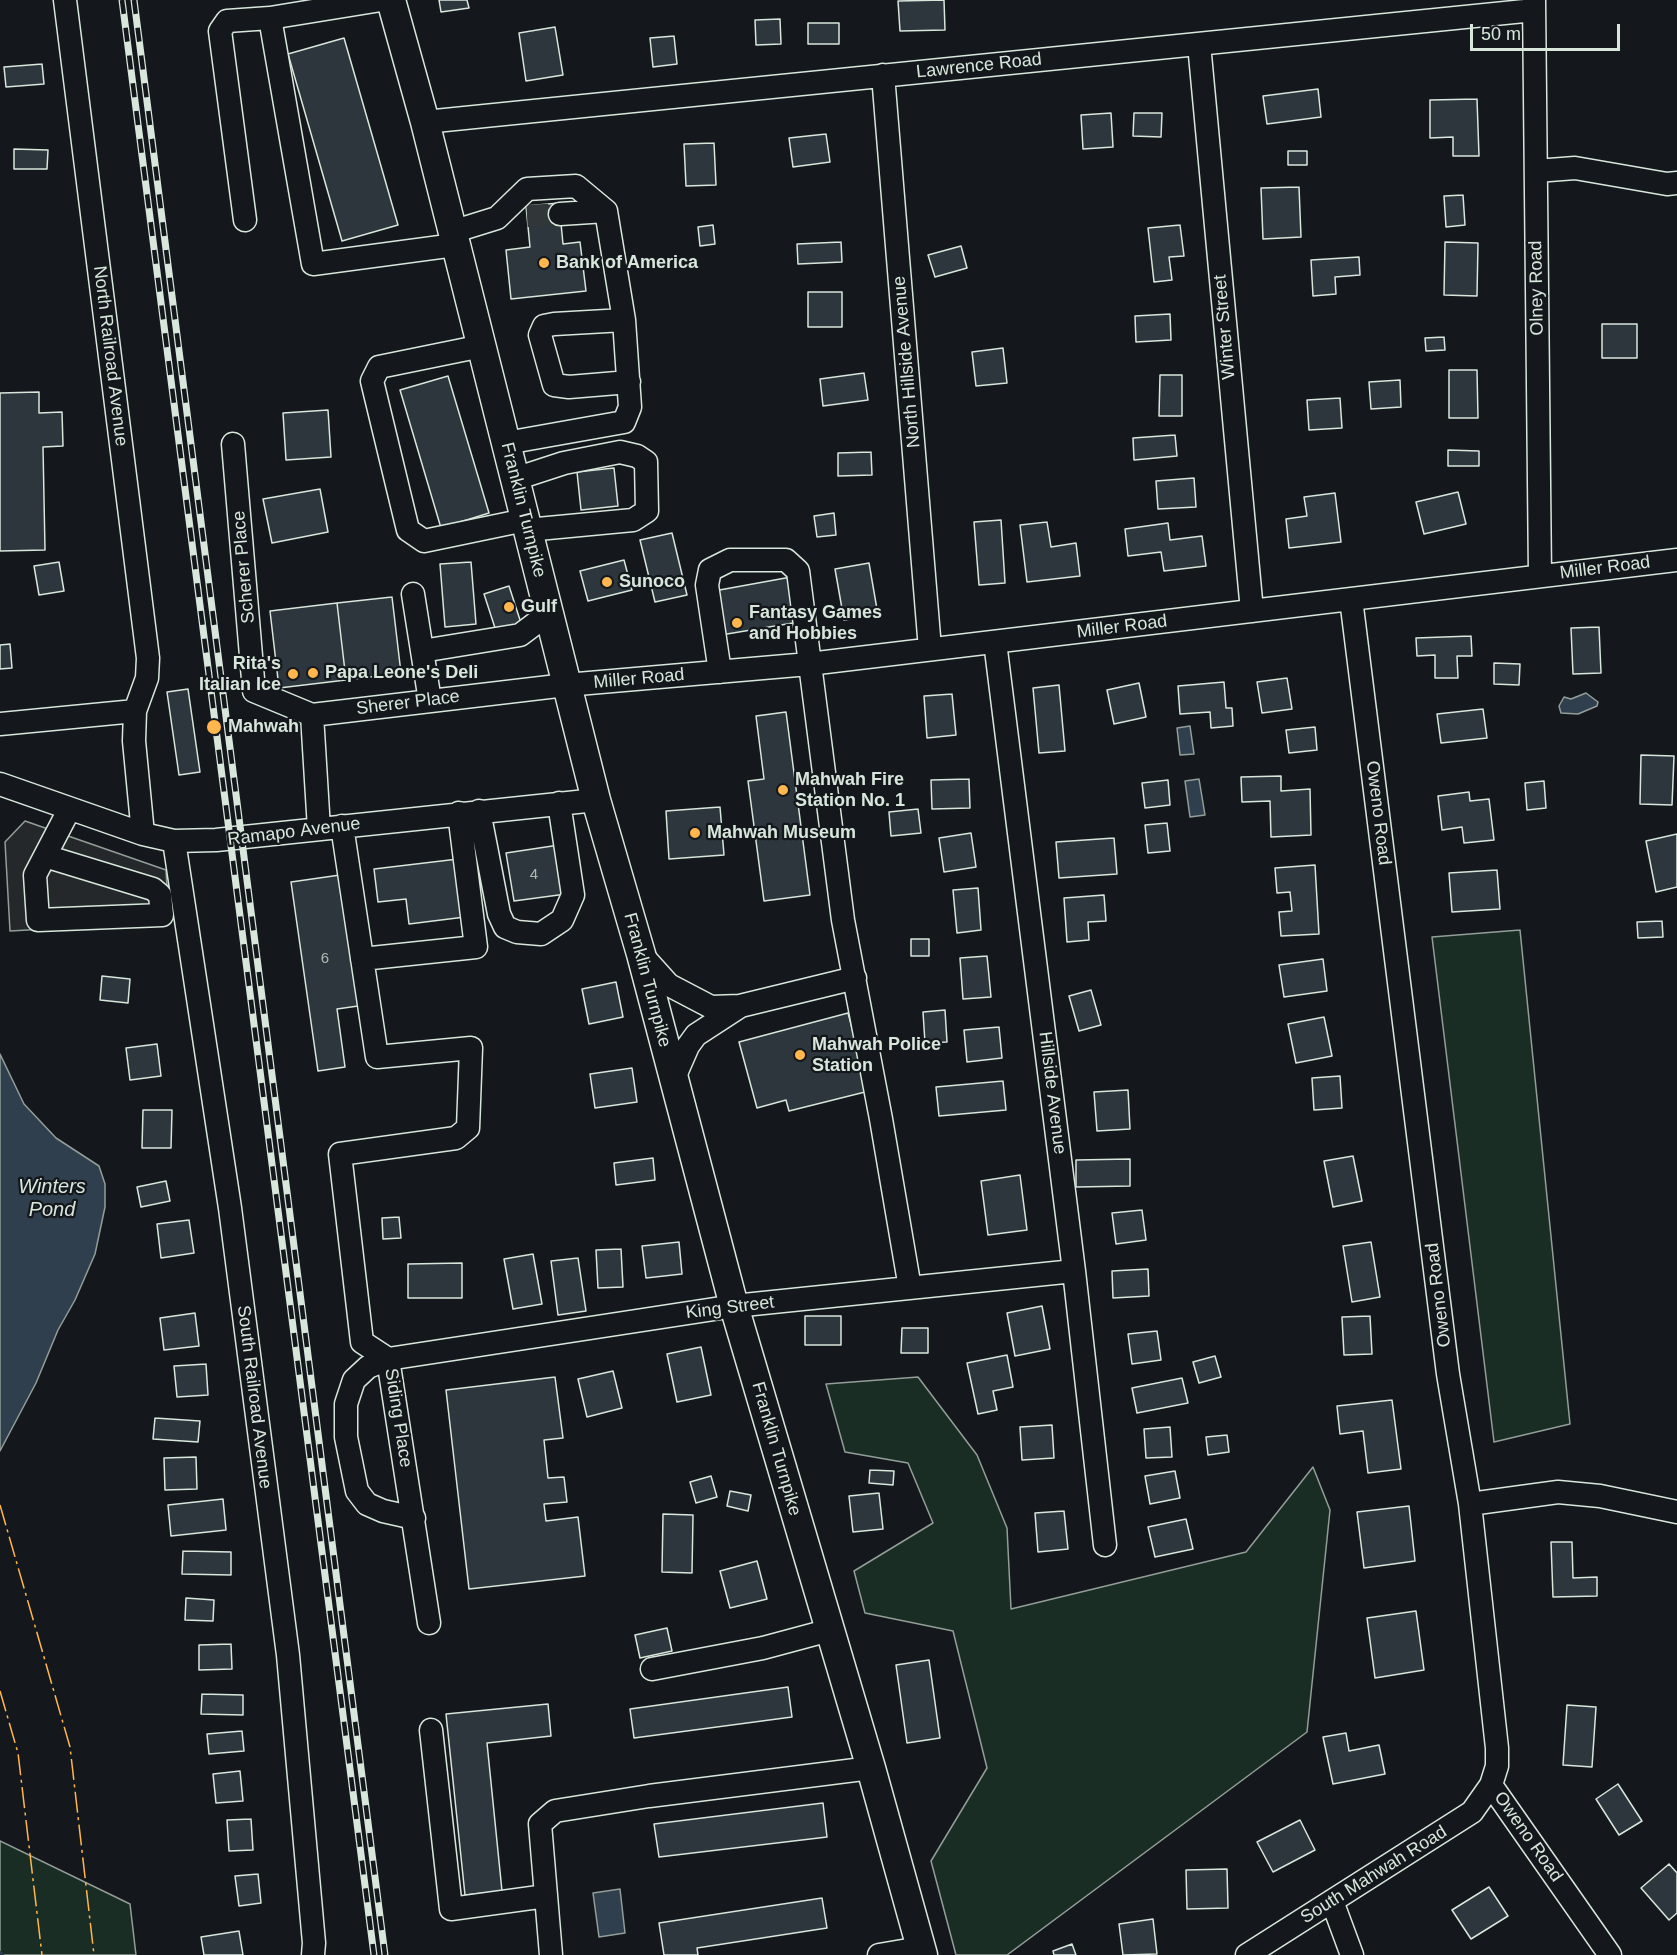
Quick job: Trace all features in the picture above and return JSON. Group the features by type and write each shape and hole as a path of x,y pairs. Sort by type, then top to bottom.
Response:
{"main road":[{"name":"Franklin Turnpike","path":"391,0 482,346 596,800 641,954 734,1306 871,1768 921,1951"}],"street":[{"name":"North Railroad Avenue","path":"65,0 148,658 147,678 135,711"},
{"path":"245,220 219,31 227,21 270,18 381,0"},
{"name":"Lawrence Road","path":"424,122 1198,44 1534,5"},
{"name":"Olney Road","path":"1534,5 1540,576"},
{"path":"270,18 313,264 454,238 497,218 527,189 576,186 606,211 624,320 630,407 624,422 506,442"},
{"name":"Winter Street","path":"1198,44 1252,611"},
{"name":"North Hillside Avenue","path":"883,75 930,650"},
{"path":"1536,171 1575,168 1667,184 1677,183"},
{"path":"560,214 606,211"},
{"path":"497,218 527,216"},
{"path":"624,320 544,326 540,335 554,385 568,387 629,382"},
{"path":"482,346 379,367 372,381 408,530 424,541 526,525 633,520 647,511 646,462 637,456 620,452 564,463 515,479"},
{"name":"Scherer Place","path":"233,444 254,691"},
{"path":"720,672 707,585 710,570 730,560 786,560 798,571 833,857 910,1288"},
{"name":"Miller Road","path":"566,685 809,664 1677,560"},
{"path":"414,594 430,701"},
{"name":"Oweno Road","path":"1351,599 1448,1374 1470,1504 1497,1748 1491,1785 1610,1955"},
{"path":"422,651 520,635 548,614"},
{"name":"Hillside Avenue","path":"995,642 1074,1271 1105,1545"},
{"name":"Sherer Place","path":"254,691 312,715 566,685"},
{"path":"0,724 135,711 134,741 143,834"},
{"path":"312,715 319,829"},
{"name":"Ramapo Avenue","path":"0,784 69,810 174,842 216,840 596,800"},
{"path":"469,812 499,914 506,927 531,935 550,930 562,920 573,895 560,803"},
{"path":"69,810 35,875 38,920 184,914"},
{"path":"342,826 362,959 476,947 469,812"},
{"name":"South Railroad Avenue","path":"174,842 230,1208 288,1655 314,1943 313,1955"},
{"path":"45,856 153,889 160,895 162,915"},
{"path":"641,954 669,985 711,1007 740,1006 855,978"},
{"name":"Siding Place","path":"362,959 377,1057 471,1048 468,1128 456,1138 340,1154 362,1342 388,1359 429,1623"},
{"path":"674,1078 688,1046 696,1035 740,1006"},
{"name":"King Street","path":"414,1518 383,1511 366,1504 357,1491 350,1461 345,1419 348,1392 354,1380 368,1367 388,1359 734,1306 1074,1271"},
{"path":"1470,1504 1558,1492 1600,1496 1677,1512"},
{"path":"652,1669 763,1648 830,1630"},
{"path":"431,1730 452,1909 546,1896"},
{"path":"551,1955 540,1824 555,1811 649,1796 871,1768"},
{"name":"South Mahwah Road","path":"1247,1955 1472,1812 1491,1785"},
{"path":"1332,1901 1352,1955"},
{"path":"879,1955 921,1951"}],"green space":[{"path":"1520,930 1570,1424 1494,1442 1432,937"},
{"path":"918,1377 977,1455 1007,1528 1011,1609 1246,1552 1313,1467 1330,1510 1307,1732 1007,1955 956,1955 931,1861 987,1768 953,1631 865,1613 854,1571 933,1523 908,1463 845,1452 826,1384"},
{"path":"0,1841 130,1904 136,1955 0,1955"}],"shaded area":[{"path":"25,821 166,870 169,922 10,931 5,842"}],"water":[{"path":"1586,693 1598,702 1597,706 1578,714 1561,713 1559,706 1564,697 1571,699"},
{"path":"1190,726 1194,754 1180,755 1177,728"},
{"path":"1199,779 1205,815 1190,817 1185,781"},
{"name":"Winters Pond","path":"0,1054 24,1104 56,1138 99,1166 105,1184 105,1207 95,1254 75,1300 58,1330 36,1383 0,1451"},
{"path":"620,1889 625,1933 599,1937 593,1893"}],"building":[{"path":"439,0 467,0 469,8 441,12"},
{"path":"944,0 945,30 900,31 898,1"},
{"path":"780,19 781,44 756,45 755,20"},
{"path":"808,23 839,23 839,44 808,44"},
{"path":"555,27 563,75 526,81 519,33"},
{"path":"674,36 677,64 653,67 650,38"},
{"path":"344,38 398,225 342,241 288,54"},
{"path":"42,64 44,84 6,87 4,67"},
{"path":"1318,89 1321,117 1267,124 1263,96"},
{"path":"1477,99 1479,156 1453,156 1453,137 1430,138 1430,100"},
{"path":"1111,113 1113,147 1083,149 1081,115"},
{"path":"1134,113 1162,113 1161,137 1133,136"},
{"path":"826,134 830,162 793,167 789,138"},
{"path":"714,143 716,185 686,186 684,144"},
{"path":"14,149 48,150 47,169 14,169"},
{"path":"1288,151 1307,151 1307,165 1288,165"},
{"path":"1299,187 1301,237 1263,239 1261,188"},
{"path":"1463,195 1465,225 1446,227 1444,196"},
{"path":"559,203 563,244 580,242 586,291 511,299 506,250 530,247 526,206"},
{"path":"713,225 715,244 700,246 698,227"},
{"path":"1180,225 1184,256 1169,257 1172,280 1154,282 1148,228"},
{"path":"841,242 842,262 798,264 797,244"},
{"path":"1445,242 1478,243 1477,296 1444,295"},
{"path":"961,246 967,268 935,277 928,255"},
{"path":"1359,257 1360,275 1335,277 1336,294 1313,296 1311,260"},
{"path":"808,292 842,292 842,327 808,327"},
{"path":"1170,314 1171,340 1136,342 1135,316"},
{"path":"1602,324 1637,324 1637,358 1602,358"},
{"path":"1444,337 1445,350 1426,351 1425,338"},
{"path":"1003,348 1007,383 976,386 972,352"},
{"path":"1449,370 1477,370 1478,418 1449,418"},
{"path":"864,373 868,400 823,406 820,379"},
{"path":"1160,375 1182,375 1182,416 1159,416"},
{"path":"448,376 489,513 441,528 400,390"},
{"path":"1400,380 1401,407 1371,409 1369,382"},
{"path":"39,392 39,413 62,412 63,446 43,447 45,550 0,551 0,393"},
{"path":"1340,398 1342,428 1309,430 1307,400"},
{"path":"328,410 331,457 286,460 283,413"},
{"path":"1175,435 1177,456 1134,460 1133,438"},
{"path":"1448,450 1479,451 1479,466 1448,466"},
{"path":"871,452 872,475 838,476 838,453"},
{"path":"614,468 618,506 581,510 577,472"},
{"path":"1194,478 1196,507 1158,509 1156,481"},
{"path":"320,489 328,532 272,543 263,499"},
{"path":"1458,492 1466,524 1424,534 1416,502"},
{"path":"1335,493 1341,542 1289,548 1286,519 1307,516 1304,497"},
{"path":"834,513 836,535 817,537 814,516"},
{"path":"1001,520 1005,583 979,585 974,522"},
{"path":"1047,522 1051,547 1076,543 1080,576 1027,582 1020,525"},
{"path":"1168,523 1170,540 1202,536 1206,566 1164,571 1161,552 1128,556 1125,529"},
{"path":"672,533 687,595 655,602 640,540"},
{"path":"624,560 632,590 588,601 580,571"},
{"path":"59,562 64,591 39,595 34,566"},
{"path":"471,562 476,624 445,627 440,564"},
{"path":"869,563 878,615 844,620 835,569"},
{"path":"791,577 799,622 721,635 714,591"},
{"path":"509,586 521,623 496,631 484,594"},
{"path":"392,597 401,673 346,680 337,603"},
{"path":"337,603 346,680 279,688 270,611"},
{"path":"1599,627 1601,673 1573,674 1571,628"},
{"path":"1471,636 1472,656 1457,656 1458,678 1435,678 1435,655 1417,656 1416,638"},
{"path":"10,644 12,668 0,669 0,645"},
{"path":"1494,663 1520,664 1519,685 1494,684"},
{"path":"1287,678 1292,709 1262,713 1257,682"},
{"path":"1224,682 1226,708 1232,708 1233,726 1211,728 1210,712 1180,714 1178,686"},
{"path":"1139,683 1146,717 1114,724 1107,690"},
{"path":"1059,685 1065,751 1039,753 1033,688"},
{"name":"Mahwah","path":"188,689 200,772 179,775 167,692"},
{"path":"952,694 956,735 927,738 924,696"},
{"path":"1483,709 1487,738 1441,743 1437,714"},
{"path":"786,712 810,895 764,901 748,781 764,779 756,716"},
{"path":"1315,727 1317,750 1289,753 1286,730"},
{"path":"1641,755 1674,756 1672,805 1640,804"},
{"path":"1281,776 1281,791 1310,789 1311,835 1271,837 1270,801 1242,802 1241,777"},
{"path":"969,779 970,808 932,809 931,780"},
{"path":"1168,780 1170,805 1145,808 1142,783"},
{"path":"1544,781 1546,808 1527,810 1525,783"},
{"path":"1469,792 1470,801 1489,799 1494,840 1464,843 1462,827 1442,830 1438,796"},
{"name":"Mahwah Museum","path":"720,807 724,855 669,859 666,811"},
{"path":"918,809 921,833 891,836 889,812"},
{"path":"1167,823 1170,851 1148,853 1145,825"},
{"path":"971,833 976,867 944,872 939,838"},
{"path":"1677,834 1677,887 1656,892 1646,841"},
{"path":"1114,838 1117,874 1059,878 1056,842"},
{"path":"559,845 566,894 514,901 506,853"},
{"path":"458,859 465,917 409,924 406,899 378,902 374,869"},
{"path":"1315,865 1319,934 1281,936 1279,912 1292,911 1290,892 1277,893 1275,868"},
{"path":"1497,870 1500,909 1452,912 1449,873"},
{"path":"340,875 358,1006 337,1009 345,1067 318,1071 291,882"},
{"path":"978,888 981,930 957,933 953,890"},
{"path":"1104,895 1106,921 1088,922 1089,940 1067,942 1064,898"},
{"path":"1662,921 1663,937 1638,938 1637,922"},
{"path":"911,939 929,939 929,956 911,956"},
{"path":"987,956 991,997 963,999 960,958"},
{"path":"1323,959 1327,991 1284,997 1279,965"},
{"path":"102,976 130,979 128,1003 100,1000"},
{"path":"616,982 623,1017 589,1024 582,989"},
{"path":"1091,990 1101,1025 1079,1031 1069,996"},
{"path":"945,1010 947,1042 925,1043 923,1012"},
{"path":"848,1013 869,1091 789,1111 786,1100 757,1108 739,1042"},
{"path":"1324,1017 1332,1056 1296,1063 1288,1024"},
{"path":"999,1027 1002,1058 967,1062 964,1030"},
{"path":"157,1044 161,1076 130,1080 126,1048"},
{"path":"632,1068 637,1102 595,1108 590,1074"},
{"path":"1340,1076 1342,1108 1314,1110 1312,1078"},
{"path":"1003,1081 1006,1110 939,1116 936,1087"},
{"path":"1128,1090 1130,1129 1097,1131 1094,1092"},
{"path":"143,1110 172,1110 171,1148 142,1148"},
{"path":"1353,1156 1362,1201 1333,1207 1324,1161"},
{"path":"653,1158 655,1180 616,1185 614,1163"},
{"path":"1130,1159 1130,1186 1076,1187 1076,1160"},
{"path":"1020,1175 1027,1230 988,1235 981,1181"},
{"path":"166,1181 170,1201 141,1207 137,1187"},
{"path":"1142,1210 1146,1240 1116,1244 1112,1213"},
{"path":"399,1217 401,1238 383,1239 382,1218"},
{"path":"189,1220 194,1253 161,1258 157,1224"},
{"path":"679,1242 682,1274 646,1278 642,1246"},
{"path":"1371,1242 1380,1297 1352,1302 1343,1246"},
{"path":"621,1249 623,1287 598,1288 596,1250"},
{"path":"533,1254 542,1304 513,1309 504,1259"},
{"path":"578,1258 586,1311 558,1315 551,1261"},
{"path":"462,1263 462,1298 408,1298 408,1264"},
{"path":"1148,1269 1149,1296 1113,1298 1112,1271"},
{"path":"1042,1306 1050,1349 1015,1356 1007,1313"},
{"path":"195,1313 199,1346 164,1350 160,1318"},
{"path":"805,1316 841,1316 841,1345 805,1345"},
{"path":"1370,1316 1372,1354 1344,1355 1342,1317"},
{"path":"902,1328 928,1328 928,1353 901,1353"},
{"path":"1157,1331 1161,1360 1132,1364 1128,1334"},
{"path":"701,1347 711,1395 677,1402 667,1354"},
{"path":"1007,1355 1013,1387 993,1391 997,1410 978,1414 967,1363"},
{"path":"1215,1356 1221,1377 1199,1383 1193,1362"},
{"path":"206,1364 208,1395 177,1397 174,1366"},
{"path":"613,1371 622,1408 587,1417 578,1379"},
{"path":"555,1377 563,1438 544,1440 548,1478 564,1477 567,1502 544,1504 546,1521 578,1517 585,1576 469,1589 446,1390"},
{"path":"1182,1378 1188,1403 1137,1413 1132,1388"},
{"path":"1392,1400 1401,1469 1368,1473 1363,1431 1340,1434 1337,1406"},
{"path":"155,1418 200,1421 198,1442 153,1439"},
{"path":"1052,1425 1054,1458 1022,1460 1020,1427"},
{"path":"1170,1427 1172,1457 1146,1458 1144,1429"},
{"path":"1227,1435 1229,1452 1208,1455 1206,1437"},
{"path":"196,1457 197,1489 165,1490 164,1458"},
{"path":"870,1470 894,1471 893,1485 869,1483"},
{"path":"1175,1471 1180,1498 1150,1504 1145,1476"},
{"path":"711,1476 717,1497 696,1503 690,1482"},
{"path":"730,1491 751,1495 748,1511 727,1506"},
{"path":"879,1493 883,1529 853,1532 849,1496"},
{"path":"223,1499 226,1530 171,1536 168,1505"},
{"path":"1409,1506 1415,1561 1364,1568 1357,1512"},
{"path":"1064,1511 1068,1549 1038,1552 1035,1513"},
{"path":"663,1514 693,1515 692,1573 662,1572"},
{"path":"1186,1519 1193,1549 1155,1557 1148,1527"},
{"path":"1551,1542 1572,1542 1573,1578 1597,1577 1597,1596 1553,1597"},
{"path":"183,1551 231,1552 231,1575 182,1574"},
{"path":"757,1561 767,1599 730,1608 720,1571"},
{"path":"186,1598 214,1600 213,1621 185,1620"},
{"path":"1416,1611 1424,1670 1375,1678 1367,1618"},
{"path":"667,1628 672,1651 640,1658 635,1635"},
{"path":"231,1644 232,1669 199,1670 199,1645"},
{"path":"929,1660 940,1738 907,1743 896,1665"},
{"path":"788,1687 792,1717 634,1738 630,1709"},
{"path":"202,1694 243,1695 243,1715 201,1714"},
{"path":"548,1704 551,1736 487,1743 502,1891 465,1895 446,1714"},
{"path":"1567,1705 1596,1707 1592,1767 1563,1765"},
{"path":"242,1731 244,1751 209,1754 207,1734"},
{"path":"1346,1733 1349,1751 1379,1745 1385,1774 1333,1784 1323,1737"},
{"path":"240,1771 243,1801 216,1803 213,1774"},
{"path":"1618,1784 1642,1821 1619,1835 1596,1799"},
{"path":"823,1803 827,1837 659,1857 654,1824"},
{"path":"251,1819 253,1850 229,1851 227,1820"},
{"path":"1300,1820 1315,1850 1273,1872 1257,1842"},
{"path":"1669,1864 1677,1873 1677,1913 1669,1920 1641,1888"},
{"path":"1227,1869 1228,1908 1187,1909 1186,1870"},
{"path":"258,1874 261,1903 239,1906 235,1876"},
{"path":"1489,1887 1508,1916 1471,1939 1452,1910"},
{"path":"822,1898 827,1928 697,1948 698,1955 664,1955 659,1923"},
{"path":"1153,1919 1157,1954 1123,1955 1119,1924"},
{"path":"239,1931 243,1955 204,1955 201,1937"},
{"path":"1072,1944 1076,1955 1054,1955 1053,1951"}],"tunnel":[{"path":"527,216 560,214"}],"railway":[{"path":"122,0 374,1955"},
{"path":"134,0 385,1955"}],"power":[{"path":"0,1505 70,1747 94,1955"},
{"path":"0,1691 18,1753 42,1955"}],"place":[{"name":"Bank of America","path":"544,263"},
{"name":"Sunoco","path":"607,582"},
{"name":"Gulf","path":"509,607"},
{"name":"Fantasy Games and Hobbies","path":"737,623"},
{"name":"Papa Leone's Deli","path":"313,673"},
{"name":"Rita's Italian Ice","path":"293,674"},
{"name":"Mahwah","path":"214,727"},
{"name":"Mahwah Fire Station No. 1","path":"783,790"},
{"name":"Mahwah Museum","path":"695,833"},
{"name":"Mahwah Police Station","path":"800,1055"}]}
